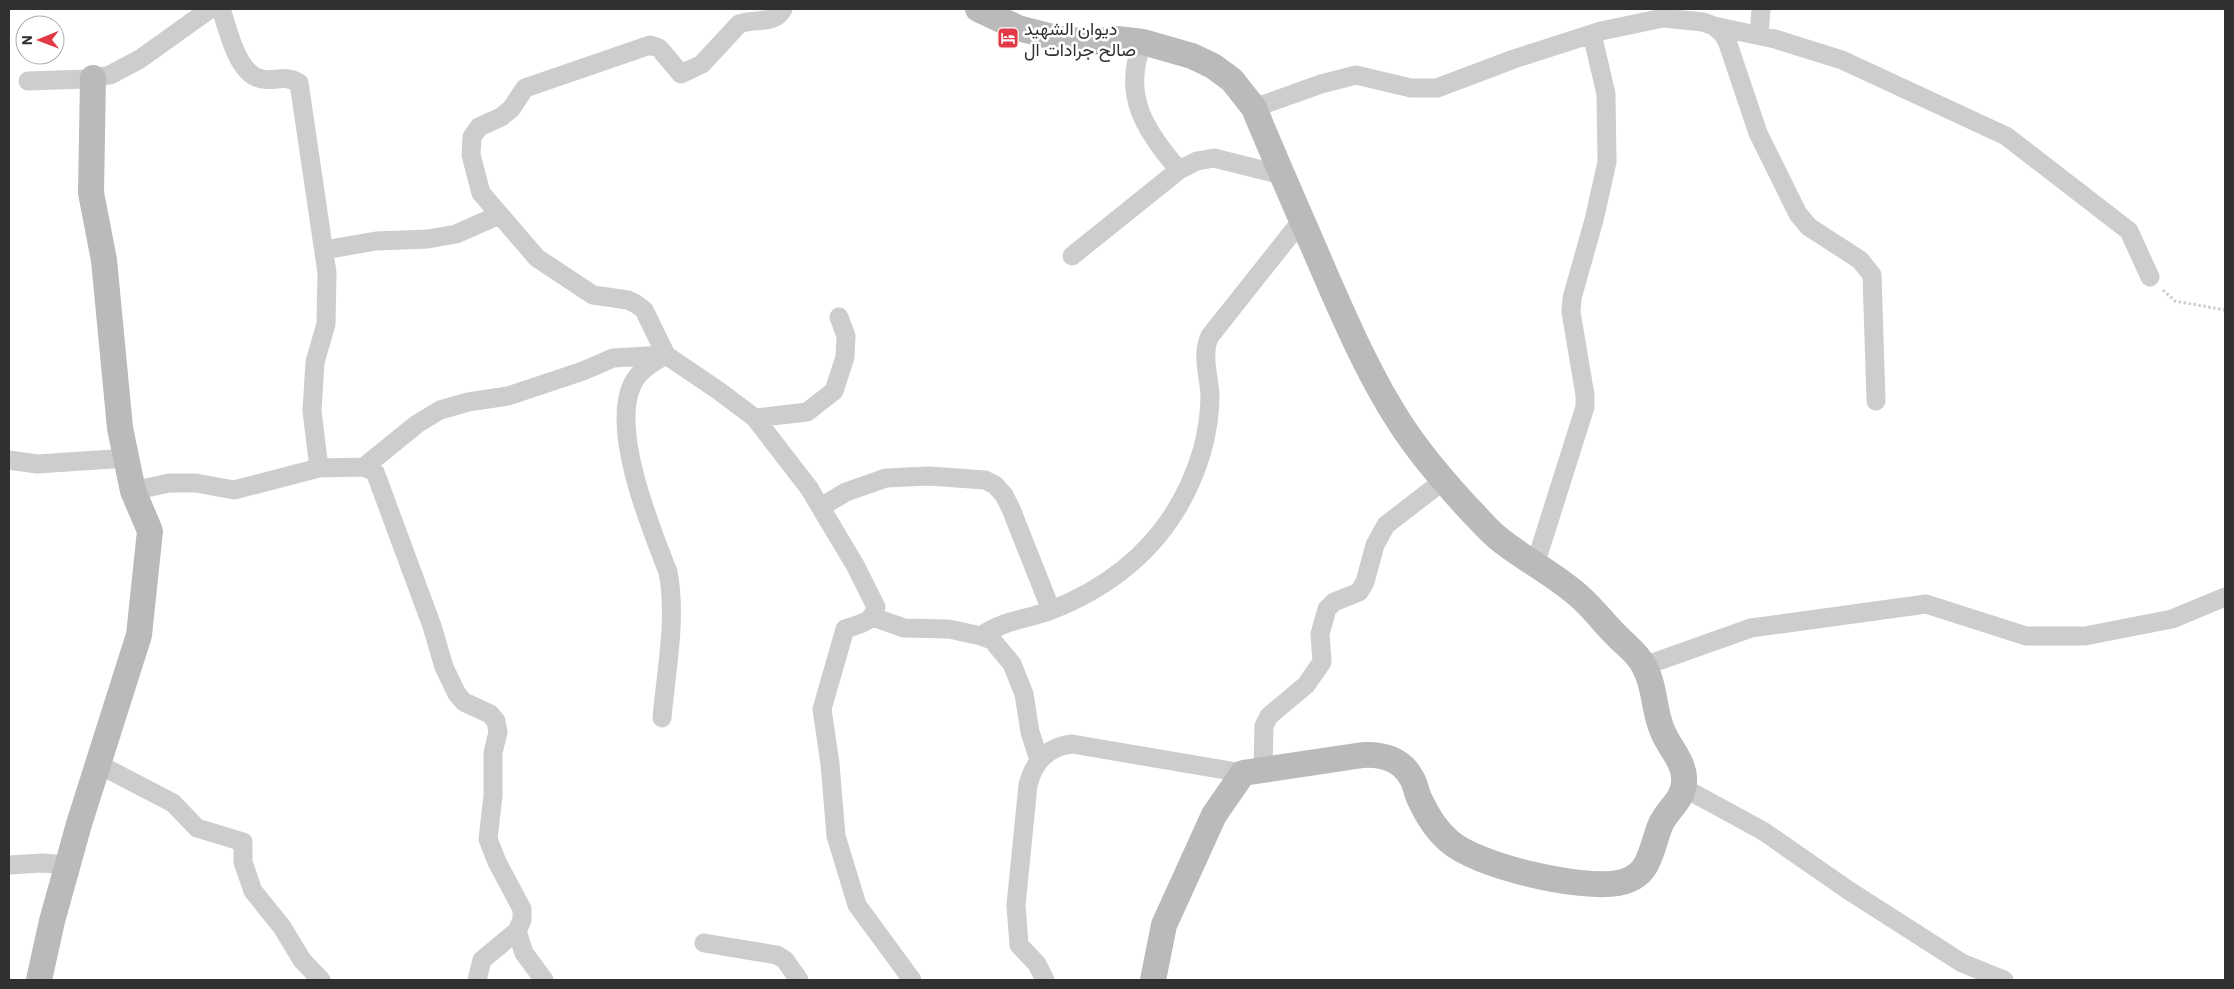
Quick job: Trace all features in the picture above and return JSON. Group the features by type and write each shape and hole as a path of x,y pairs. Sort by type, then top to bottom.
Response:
{"street":[{"path":"28,81 94,78 110,75 140,59 210,9"},
{"path":"220,9 239,60 253,76 262,80 290,78 299,83 327,273 326,324 315,362 312,411 319,468"},
{"path":"783,9 781,14 773,19 746,21 739,24 702,64 681,74 659,48 650,45 525,88 511,109 501,117 479,127 472,137 471,156 481,193 537,258 593,295 628,300 644,310 666,355 754,418 809,488 855,565 876,607 873,617 867,622 845,629 822,709 830,764 836,836 857,905 912,980"},
{"path":"978,9 1018,28 1061,39 1091,42 1117,39 1143,42 1192,56 1213,66 1232,80 1254,108 1353,337 1375,381 1400,424 1443,481 1496,537 1579,596 1633,650 1644,666 1655,692 1662,732 1682,765 1685,776 1684,788 1680,798 1660,825 1653,852 1647,864 1629,879 1606,884 1565,881 1488,862 1462,852 1448,841 1436,827 1418,797 1410,775 1401,765 1389,758 1376,754 1253,771 1072,744 1054,748 1039,760 1031,774 1028,785 1016,905 1019,945 1037,964 1045,980"},
{"path":"1758,35 1761,9"},
{"path":"1254,108 1321,84 1356,75 1411,88 1437,88 1514,58 1592,34 1663,18 1703,22 1758,35 1842,60 2006,136 2128,231 2150,277"},
{"path":"1714,26 1727,41 1758,133 1798,214 1809,226 1860,260 1872,275 1876,401"},
{"path":"1536,565 1585,407 1585,395 1571,312 1572,298 1594,220 1607,162 1606,94 1592,34"},
{"path":"1143,42 1135,65 1134,78 1138,108 1157,144 1179,170"},
{"path":"39,980 52,921 68,865 139,635 150,531 133,490 128,458 120,428 104,260 91,193 94,78"},
{"path":"1072,256 1179,170 1197,161 1214,158 1282,175"},
{"path":"324,250 376,241 428,239 456,234 499,215"},
{"path":"981,636 1000,624 1051,610 1081,596 1120,573 1152,544 1177,510 1195,473 1205,440 1210,397 1206,345 1210,336 1302,220"},
{"path":"754,418 807,412 834,391 845,357 846,336 839,317"},
{"path":"364,467 428,416 447,407 508,396 583,372 613,358 666,355"},
{"path":"662,718 670,634 670,584 629,454 626,416 628,397 632,384 644,368 666,355"},
{"path":"9,460 37,464 128,458"},
{"path":"133,490 169,483 196,483 234,490 319,468 364,467 375,472 392,523 432,626 444,666 457,694 464,702 490,714 496,721 498,732 493,753 493,796 488,839 497,862 522,909 522,920 517,931 482,960 477,980"},
{"path":"821,507 846,492 886,478 929,476 985,480 995,485 1004,495 1051,610"},
{"path":"1153,980 1164,925 1214,816 1253,771 1264,726 1269,716 1306,685 1322,662 1320,634 1327,609 1334,602 1359,592 1365,582 1375,545 1386,525 1443,481"},
{"path":"1644,666 1751,628 1926,604 2026,636 2085,636 2172,619 2225,597"},
{"path":"873,617 904,628 949,629 992,640 1012,664 1024,694 1030,732 1039,760"},
{"path":"98,764 173,803 197,828 243,842 243,862 253,891 282,927 302,960 321,980"},
{"path":"1684,788 1763,831 1848,890 1962,963 2004,980"},
{"path":"9,865 42,863 68,865"},
{"path":"517,931 524,953 544,980"},
{"path":"704,943 777,955 788,964 799,980"}],"path":[{"path":"2150,277 2175,302 2225,310"}],"place":[{"name":"ديوان الشهيد صالح جرادات ال","path":"1008,38"}]}
